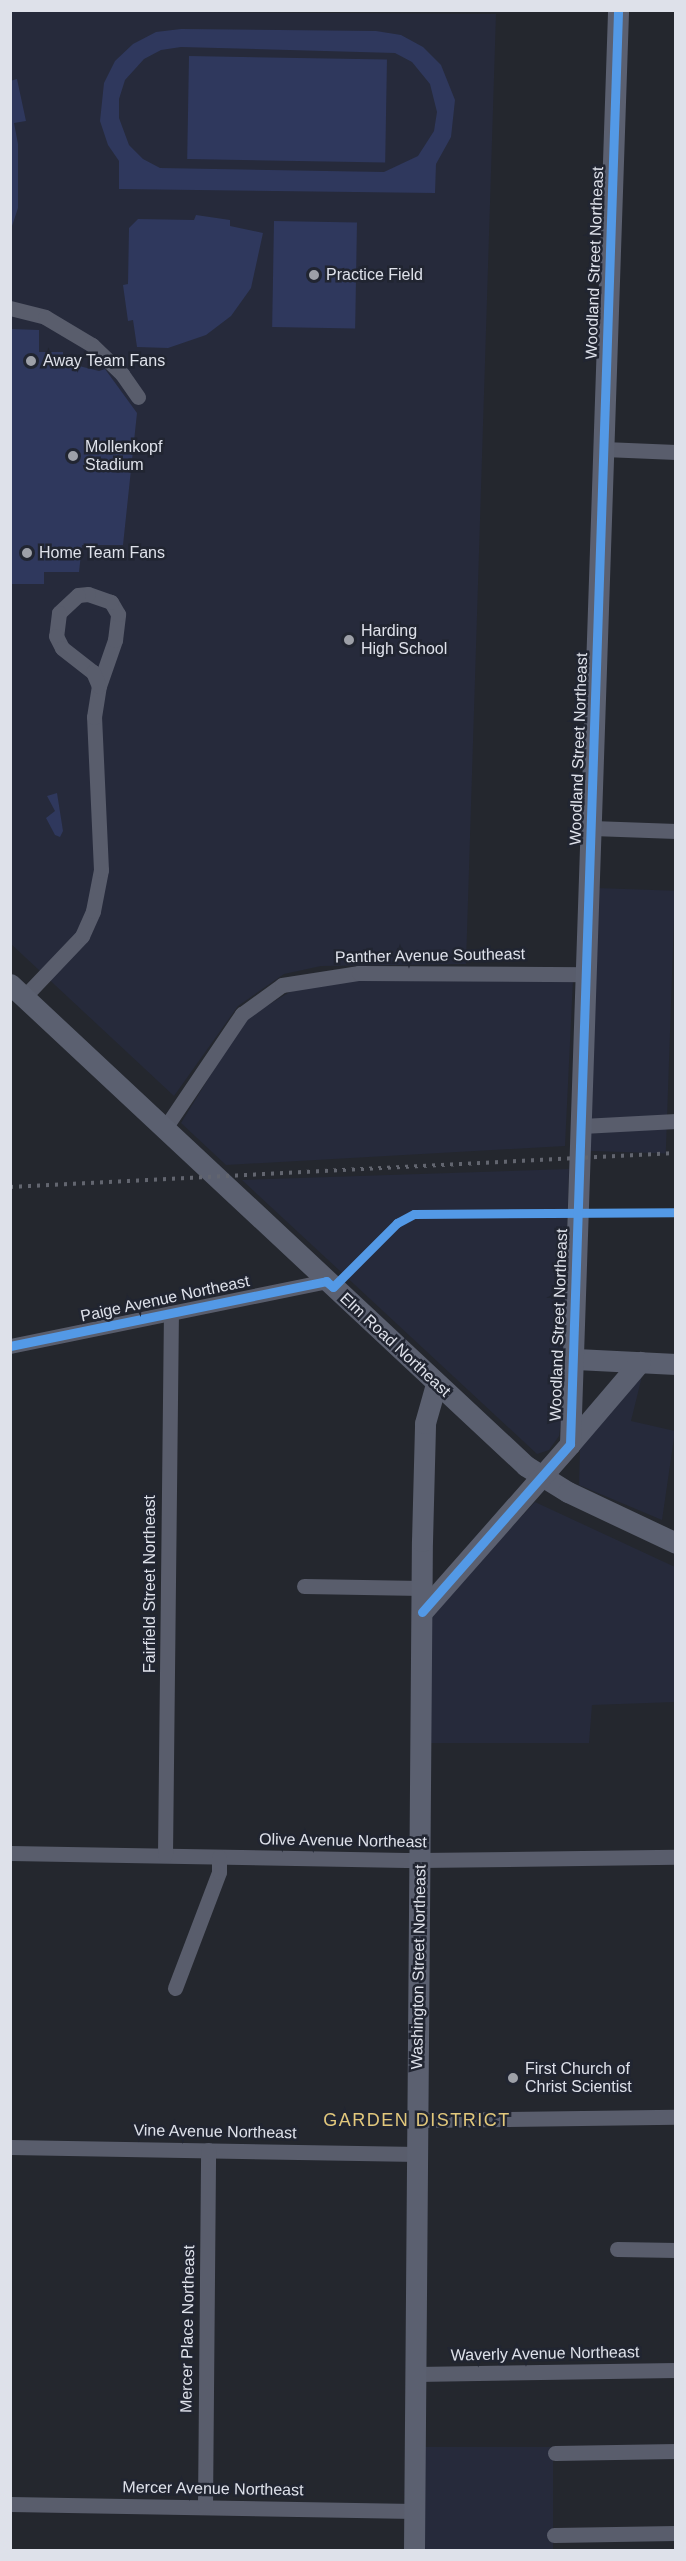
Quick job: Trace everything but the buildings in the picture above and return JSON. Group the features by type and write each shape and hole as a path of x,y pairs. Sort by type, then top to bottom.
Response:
{"street":[{"name":"Woodland Street Northeast","path":"422,1612 570,1444 576,1359 618,10"},
{"path":"10,308 45,317 92,345 122,374 138,397"},
{"path":"604,449 675,452"},
{"path":"17,991 82,936 95,902 103,856 94,742 99,686 115,640 118,614 111,602 88,594 78,596 58,613 56,636 62,648 93,672 99,686"},
{"path":"592,828 675,831"},
{"name":"Panther Avenue Southeast","path":"165,1128 242,1014 282,986 359,973 587,974"},
{"name":"Elm Road Northeast","path":"17,991 436,1384 542,1478 675,1543"},
{"path":"582,1126 675,1121"},
{"name":"Paige Avenue Northeast","path":"10,1346 326,1281"},
{"name":"Fairfield Street Northeast","path":"165,1855 171,1313"},
{"path":"576,1359 675,1364"},
{"path":"570,1444 640,1362"},
{"name":"Washington Street Northeast","path":"414,2550 422,1588 426,1424 436,1384"},
{"path":"304,1586 422,1588"},
{"name":"Olive Avenue Northeast","path":"10,1853 420,1860 675,1857"},
{"path":"175,1988 219,1872 219,1857"},
{"path":"418,2120 675,2117"},
{"name":"Vine Avenue Northeast","path":"10,2147 418,2154"},
{"name":"Mercer Place Northeast","path":"205,2507 208,2150"},
{"path":"617,2249 675,2250"},
{"name":"Waverly Avenue Northeast","path":"416,2374 675,2370"},
{"path":"555,2453 675,2451"},
{"name":"Mercer Avenue Northeast","path":"10,2504 414,2511"},
{"path":"554,2535 675,2533"}],"shaded area":[{"path":"10,11 496,14 466,964 321,966 284,974 238,1006 174,1096 11,944"},
{"path":"181,29 376,31 401,35 423,47 441,65 455,100 451,137 436,164 435,193 119,189 119,161 108,145 100,121 104,83 115,61 133,44 156,32","holes":["181,47 395,53 412,62 430,84 437,112 434,131 418,156 384,172 160,168 143,159 129,145 119,118 119,99 125,80 144,59 161,50"]},
{"path":"189,56 387,59 385,162 187,159"},
{"path":"17,79 26,121 14,123 18,144 18,208 11,229 10,81"},
{"path":"196,215 230,220 230,226 263,233 251,288 231,316 206,335 168,348 137,347 133,320 128,321 123,285 128,284 129,228 138,219 194,220"},
{"name":"Practice Field","path":"274,221 357,222 355,328 272,327"},
{"name":"Mollenkopf Stadium","path":"11,329 39,330 39,352 63,352 63,362 99,371 105,369 137,413 123,545 82,545 79,572 44,572 44,584 11,584"},
{"path":"57,793 63,831 60,837 55,835 46,818 55,811 47,796"},
{"path":"596,888 675,891 666,1154 587,1151"},
{"path":"573,980 565,1146 226,1165 181,1123 245,1019 293,990 347,981"},
{"path":"569,1169 561,1420 559,1436 549,1450 537,1454 242,1180"},
{"path":"642,1376 631,1421 675,1431 662,1520 579,1485 580,1446"},
{"path":"535,1502 675,1567 675,1702 592,1705 589,1743 427,1743 429,1616"},
{"path":"420,2447 553,2447 553,2550 420,2550"}],"railway":[{"path":"10,1187 676,1153"}],"cycle path":[{"path":"422,1612 570,1444 618,10"},
{"path":"10,1346 326,1281 333,1287 397,1223 414,1214 676,1212"}],"place":[{"name":"Practice Field","path":"314,275"},
{"name":"Away Team Fans","path":"31,361"},
{"name":"Mollenkopf Stadium","path":"73,456"},
{"name":"Home Team Fans","path":"27,553"},
{"name":"Harding High School","path":"349,640"},
{"name":"First Church of Christ Scientist","path":"513,2078"}],"district":[{"name":"GARDEN DISTRICT","path":"417,2120"}]}
